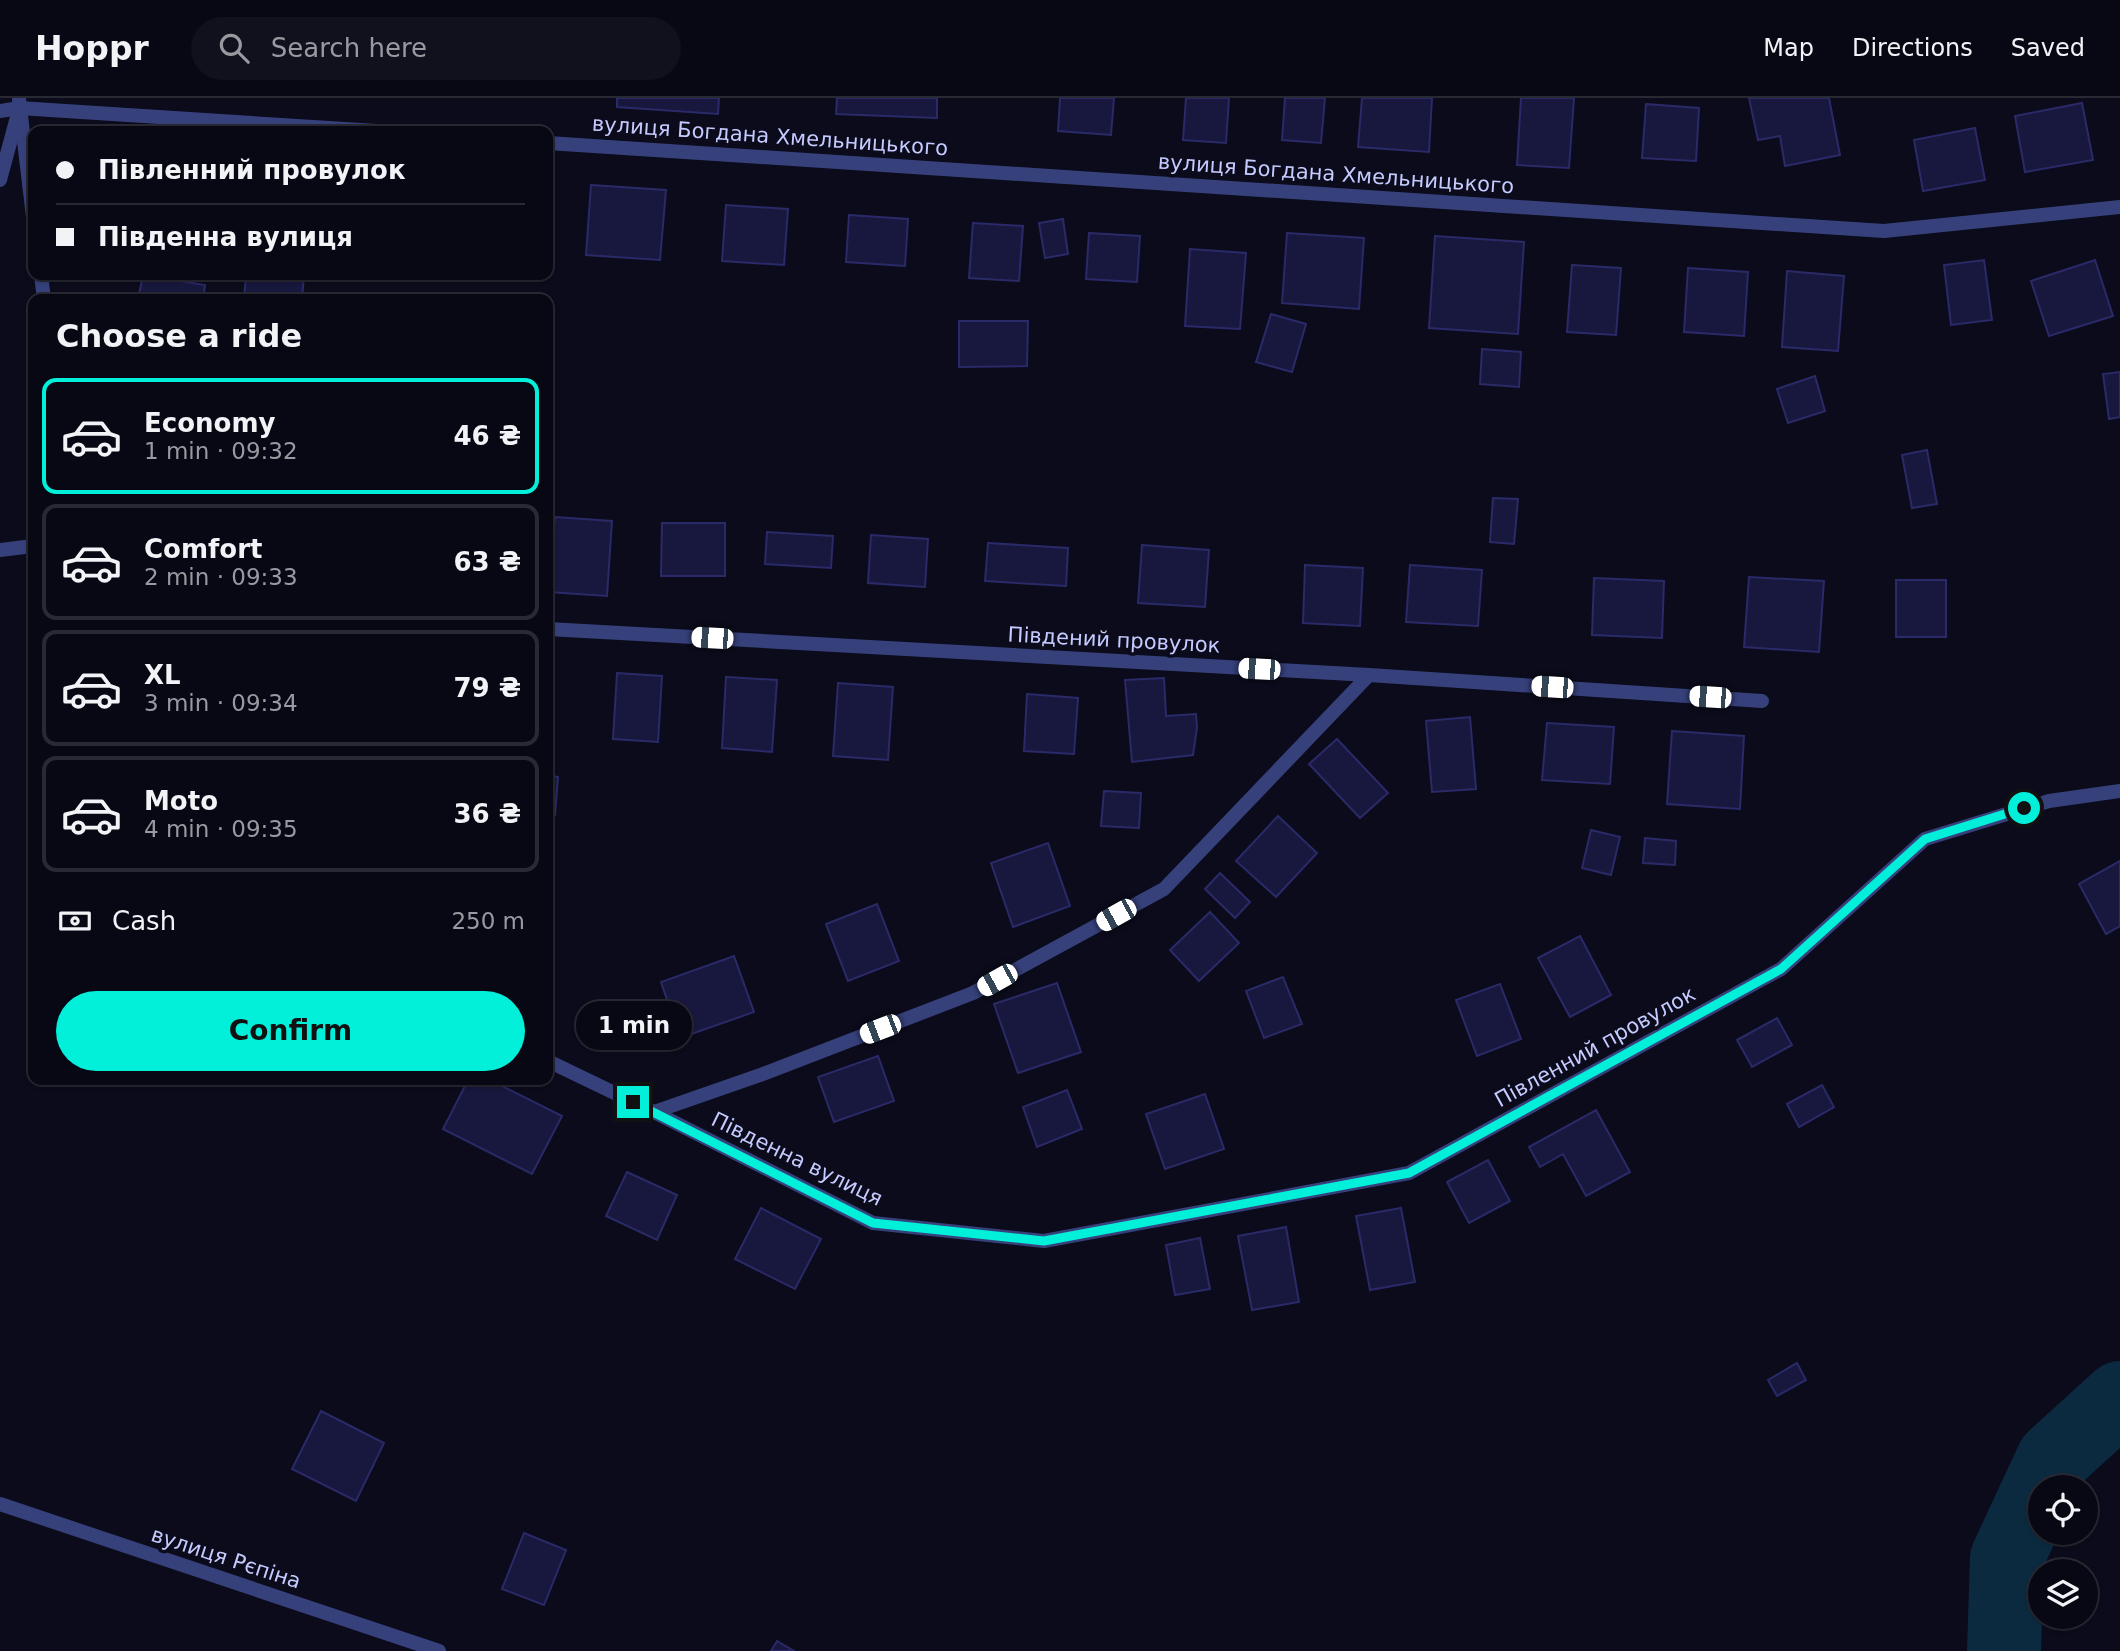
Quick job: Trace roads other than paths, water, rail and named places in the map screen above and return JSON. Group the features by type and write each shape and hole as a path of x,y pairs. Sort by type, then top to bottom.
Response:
{"street":[{"path":"0,180 19,103"},
{"path":"19,103 28,176"},
{"path":"0,111 19,103 312,126"},
{"name":"вулиця Богдана Хмельницького","path":"553,143 1884,231 2120,208"},
{"path":"0,550 28,547"},
{"name":"Південий провулок","path":"553,629 1368,675 1762,701"},
{"path":"654,1112 762,1074 973,993 1164,889 1368,675"},
{"name":"Півленний провулок","path":"1044,1241 1409,1173 1781,969 1925,839 2049,801 2120,791"},
{"name":"Південна вулиця","path":"553,1062 873,1223 1044,1241"},
{"name":"вулиця Рєпіна","path":"0,1504 439,1651"}],"waterway":[{"path":"2004,1651 2007,1558 2053,1459 2120,1398"}]}
